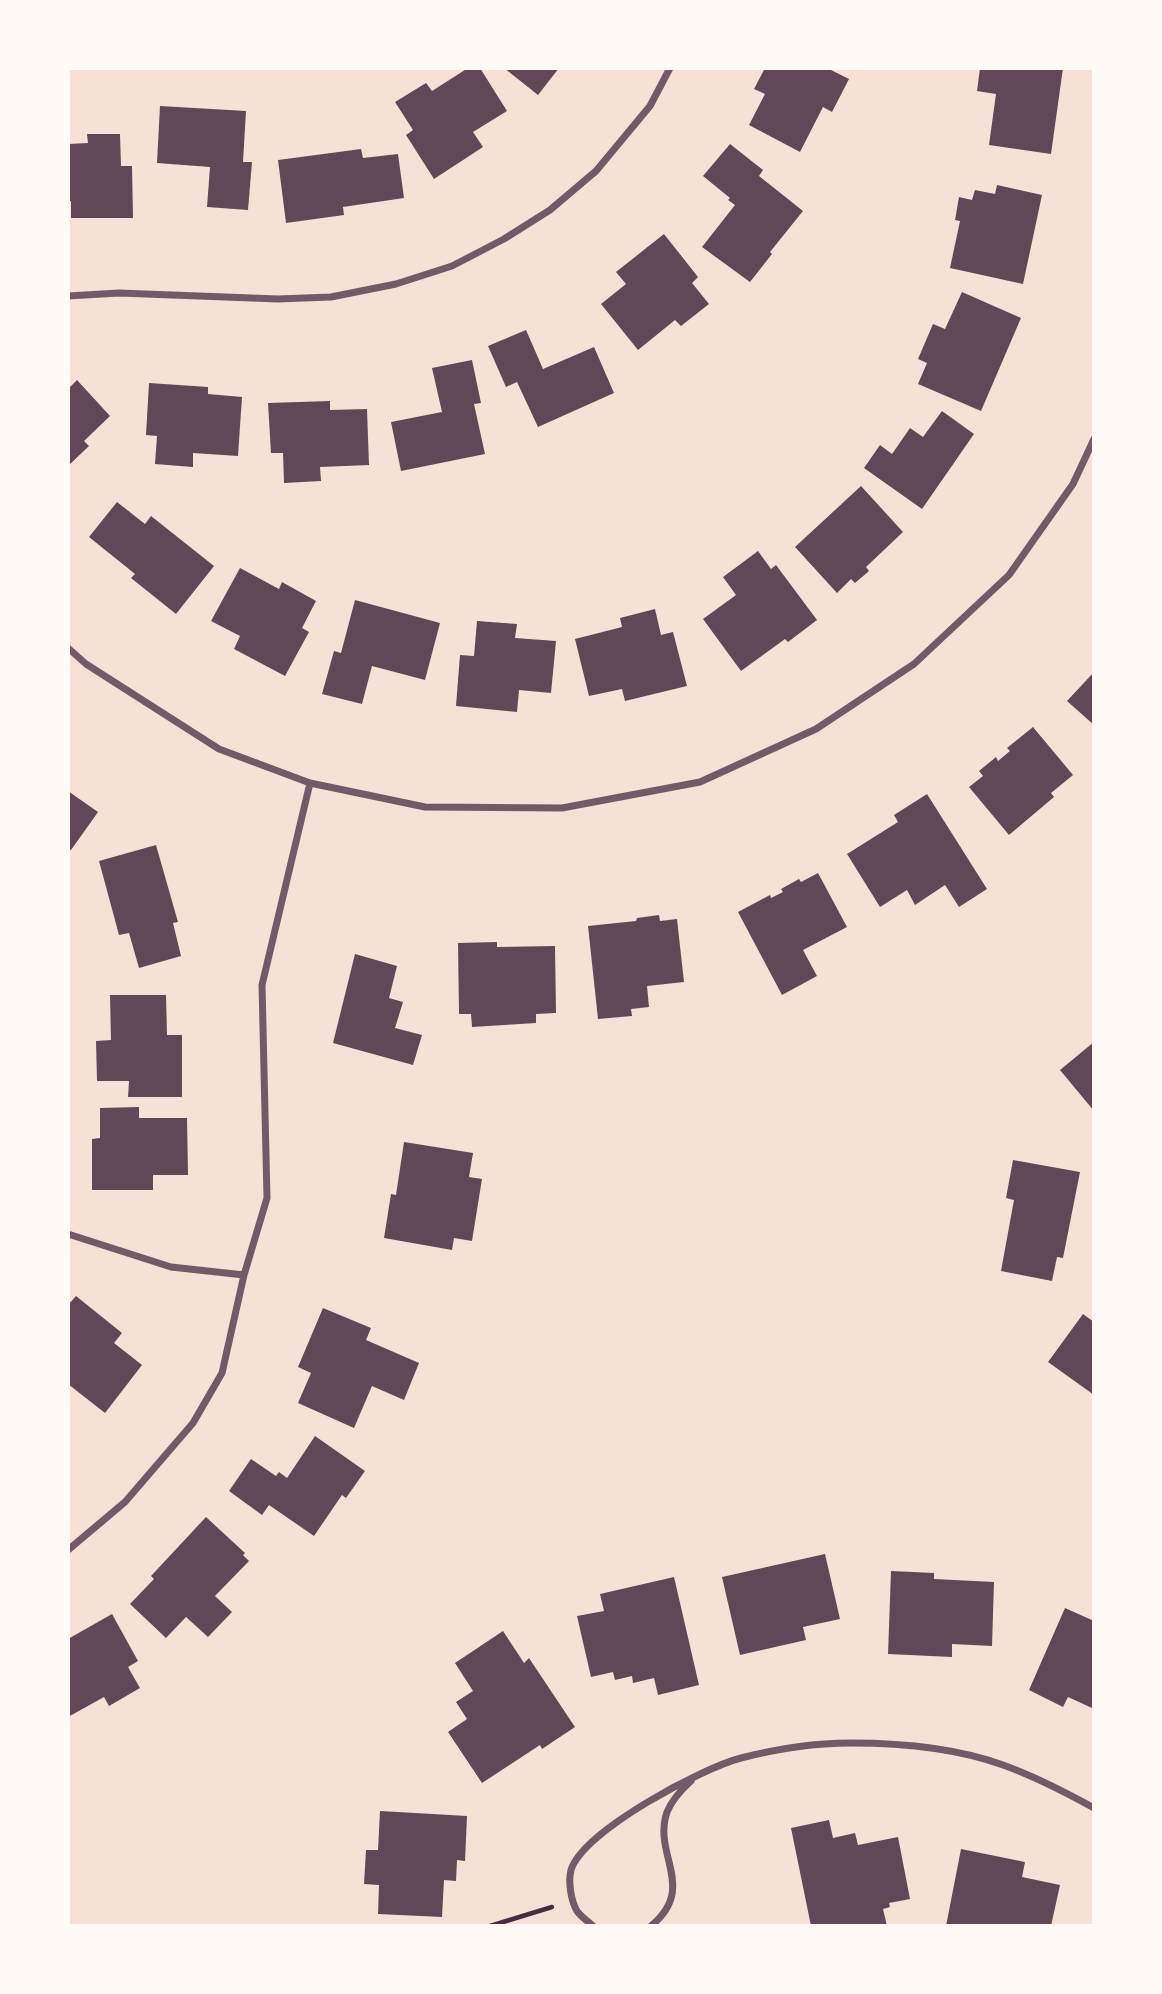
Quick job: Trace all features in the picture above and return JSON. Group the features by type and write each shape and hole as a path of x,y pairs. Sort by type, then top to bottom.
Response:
{"street":[{"path":"68,296 119,293 278,299 331,297 396,284 452,266 504,239 550,210 596,171 650,106 670,68"},
{"path":"68,648 86,664 219,749 310,783 425,807 562,808 700,782 816,729 914,664 1009,575 1073,484 1094,439"},
{"path":"68,1550 125,1502 193,1423 222,1373 244,1275 267,1198 262,985 310,783"},
{"path":"68,1234 171,1267 244,1275"},
{"path":"593,1926 577,1911 570,1889 572,1869 589,1843 698,1773 740,1758 796,1747 850,1743 898,1745 955,1752 1003,1765 1061,1790 1094,1808"},
{"path":"651,1926 665,1914 674,1888 664,1831 667,1812 678,1793 698,1773"}],"path":[{"path":"490,1926 574,1900"}],"building":[{"path":"468,68 480,68 507,111 473,132 483,147 434,179 406,135 413,130 395,102 426,83 432,91"},
{"path":"504,68 559,68 538,95"},
{"path":"765,68 827,68 849,79 832,112 823,107 800,152 749,125 765,94 754,89"},
{"path":"980,68 1063,68 1051,154 989,145 996,94 977,91"},
{"path":"160,106 246,111 243,162 252,162 248,210 207,207 210,167 157,163"},
{"path":"87,134 120,134 121,166 132,166 133,218 71,218 71,201 68,201 68,144 88,143"},
{"path":"730,144 763,170 759,176 803,211 750,282 702,247 735,205 703,176"},
{"path":"361,149 363,158 398,154 404,198 343,207 344,215 286,223 278,160"},
{"path":"997,185 1042,195 1023,284 950,268 960,221 955,220 959,197 972,200 975,190 995,194"},
{"path":"664,234 698,277 692,283 709,304 681,326 675,320 638,350 601,304 626,284 616,272"},
{"path":"962,292 1021,318 981,411 918,384 927,363 918,359 933,324 945,329"},
{"path":"526,330 543,369 594,347 614,393 538,427 517,382 506,387 488,346"},
{"path":"472,360 481,403 474,404 485,454 401,471 391,422 442,412 432,368"},
{"path":"77,380 110,416 84,441 89,446 68,466 68,389"},
{"path":"149,383 208,387 208,394 242,397 238,456 193,453 193,467 155,464 157,436 146,435"},
{"path":"330,401 330,410 367,409 369,465 320,467 321,481 284,483 283,453 271,453 268,403"},
{"path":"942,411 974,434 922,509 864,468 880,445 892,454 910,428 923,437"},
{"path":"861,486 903,532 866,567 869,571 855,583 851,579 837,593 795,547"},
{"path":"117,502 145,524 151,516 214,566 176,614 131,578 135,574 89,537"},
{"path":"758,551 771,569 776,565 817,620 788,642 785,639 741,671 703,619 736,595 723,577"},
{"path":"240,568 279,589 282,582 316,601 302,628 309,632 285,676 234,649 240,636 211,621"},
{"path":"355,600 440,623 425,680 372,666 362,704 322,694 334,651 341,653"},
{"path":"655,609 661,635 673,632 687,686 625,701 622,689 589,696 575,639 622,627 620,618"},
{"path":"477,621 517,624 515,638 556,641 551,693 519,690 517,712 456,706 460,655 474,656"},
{"path":"1094,672 1094,725 1067,701"},
{"path":"1033,727 1073,775 1051,793 1054,797 1009,835 969,787 983,776 979,771 996,757 998,761 1010,751 1007,748"},
{"path":"68,791 98,812 71,850 68,849"},
{"path":"927,794 987,889 959,907 945,885 915,905 907,890 880,907 847,854 898,822 894,815"},
{"path":"156,845 178,922 173,923 181,956 139,968 129,933 119,935 99,861"},
{"path":"818,873 847,927 803,950 817,976 782,995 738,912 770,895 771,898 783,892 781,889 799,879 801,882"},
{"path":"659,915 660,921 677,919 684,982 647,986 649,1007 631,1009 632,1016 598,1019 588,926 636,921 637,918"},
{"path":"497,942 497,947 555,946 556,1013 536,1014 536,1023 472,1027 471,1014 459,1014 458,943"},
{"path":"355,954 397,966 389,998 403,1002 395,1028 422,1035 413,1065 333,1043"},
{"path":"110,995 166,995 167,1035 182,1035 182,1097 128,1097 129,1081 97,1081 96,1041 111,1040"},
{"path":"1094,1042 1094,1111 1060,1070"},
{"path":"139,1107 139,1118 187,1118 188,1175 153,1175 153,1190 92,1190 92,1139 100,1138 100,1108"},
{"path":"404,1142 473,1153 469,1177 482,1179 472,1241 454,1238 452,1250 384,1238 391,1194 396,1195"},
{"path":"1013,1160 1080,1172 1063,1258 1057,1257 1052,1281 1001,1271 1014,1200 1006,1198"},
{"path":"76,1296 122,1333 114,1343 142,1365 105,1413 68,1384 68,1305"},
{"path":"323,1308 371,1328 366,1340 419,1363 404,1400 372,1386 354,1428 298,1403 311,1373 298,1367"},
{"path":"1083,1314 1094,1322 1094,1395 1048,1362"},
{"path":"315,1436 365,1471 346,1498 342,1495 314,1536 269,1505 262,1515 229,1491 251,1459 276,1476 279,1472 287,1478"},
{"path":"206,1517 245,1553 243,1555 249,1561 215,1596 232,1612 208,1637 186,1617 166,1638 130,1604 154,1579 151,1576"},
{"path":"825,1554 840,1619 803,1627 806,1640 740,1655 722,1577"},
{"path":"891,1571 934,1573 934,1579 994,1582 992,1646 952,1644 952,1657 888,1654"},
{"path":"674,1577 699,1685 658,1695 654,1678 633,1683 632,1676 615,1680 613,1672 591,1677 577,1616 604,1611 600,1594"},
{"path":"1065,1608 1094,1621 1092,1708 1068,1697 1063,1707 1029,1690"},
{"path":"112,1614 138,1661 128,1667 140,1688 109,1706 104,1697 68,1717 68,1639"},
{"path":"503,1631 524,1663 529,1658 575,1727 542,1749 540,1745 482,1783 448,1732 467,1719 456,1702 473,1691 455,1663"},
{"path":"380,1811 467,1816 465,1861 457,1860 456,1881 444,1880 442,1917 378,1914 379,1885 364,1884 366,1850 378,1850"},
{"path":"829,1820 833,1838 855,1833 858,1845 898,1837 910,1899 889,1903 890,1907 883,1909 887,1926 811,1926 791,1828"},
{"path":"961,1849 1025,1862 1022,1877 1060,1885 1051,1926 946,1926"}]}
